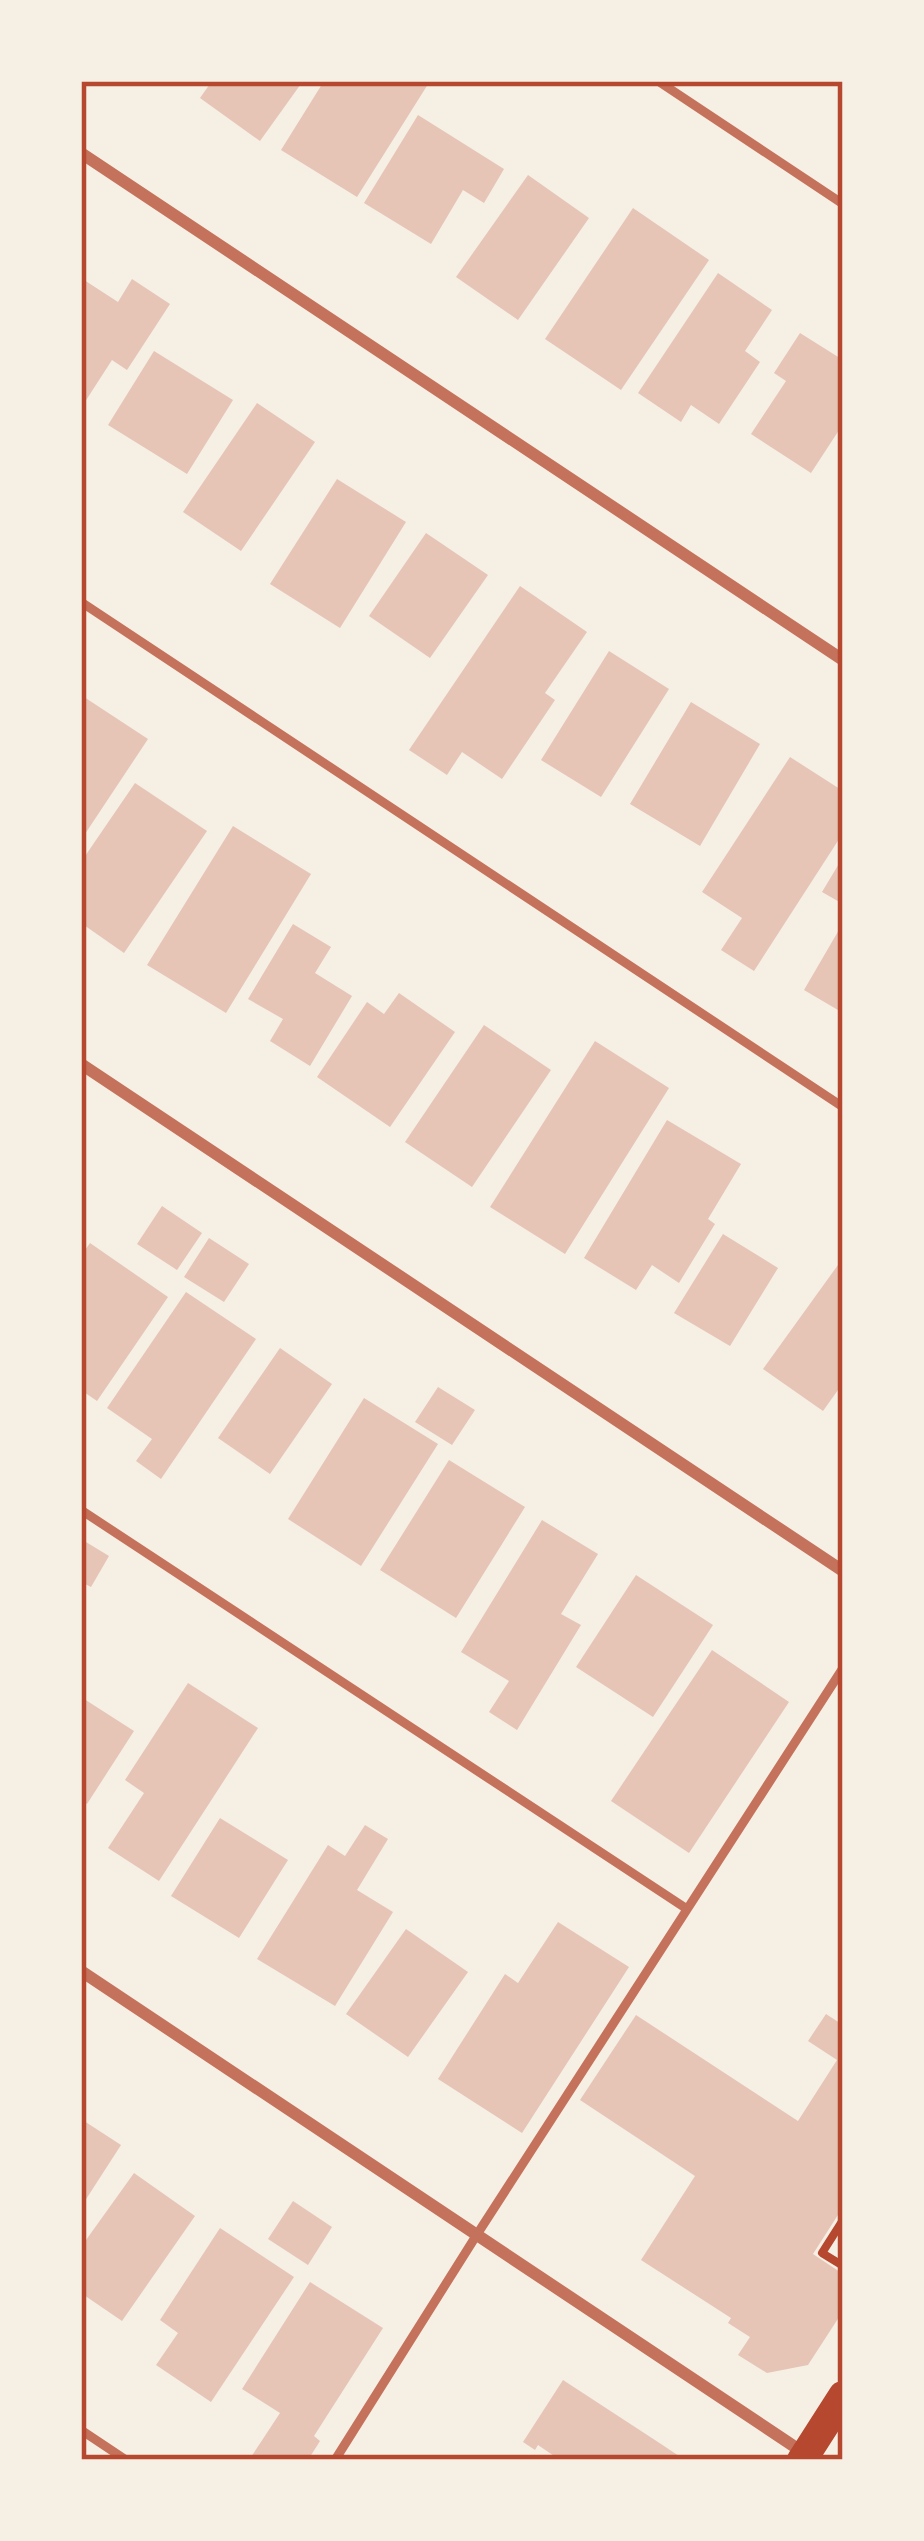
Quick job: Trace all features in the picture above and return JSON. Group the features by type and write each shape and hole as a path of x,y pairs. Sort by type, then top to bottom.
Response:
{"main road":[{"path":"804,2457 843,2396"}],"street":[{"path":"81,153 843,659"},
{"path":"81,1064 843,1571"},
{"path":"81,1972 804,2457"}],"lane":[{"path":"658,81 843,204"},
{"path":"81,602 843,1107"},
{"path":"81,1510 687,1909"},
{"path":"334,2460 843,1668"},
{"path":"81,2430 126,2460"}],"path":[{"path":"843,2220 822,2253 839,2264 843,2259"}],"building":[{"path":"212,81 303,81 260,141 200,98"},
{"path":"324,81 430,81 357,197 281,150"},
{"path":"418,115 504,169 484,203 463,190 431,244 364,203"},
{"path":"528,175 589,218 518,320 456,277"},
{"path":"633,208 709,260 621,390 545,339"},
{"path":"718,273 772,310 745,351 760,362 719,424 691,405 681,422 638,393"},
{"path":"81,278 118,302 132,279 170,304 127,370 112,360 81,408"},
{"path":"800,333 843,360 843,424 811,473 751,434 786,381 774,373"},
{"path":"154,351 233,400 187,474 108,425"},
{"path":"257,403 315,442 241,551 183,512"},
{"path":"337,479 406,522 340,628 270,584"},
{"path":"426,533 488,575 430,658 369,616"},
{"path":"520,586 587,632 545,693 555,700 502,779 462,752 447,775 409,750"},
{"path":"609,651 669,689 601,797 541,760"},
{"path":"81,695 148,739 81,840"},
{"path":"691,702 760,744 700,846 630,804"},
{"path":"790,757 843,791 843,833 754,971 721,950 742,918 702,892"},
{"path":"135,783 207,831 124,953 81,923 81,862"},
{"path":"233,826 311,874 226,1013 147,965"},
{"path":"843,857 843,904 822,892"},
{"path":"843,923 843,1013 804,990"},
{"path":"293,924 331,947 315,973 352,996 310,1066 270,1041 283,1019 248,999"},
{"path":"399,993 455,1032 390,1127 317,1077 367,1002 384,1014"},
{"path":"484,1025 551,1070 472,1187 405,1142"},
{"path":"595,1041 669,1088 565,1254 490,1207"},
{"path":"667,1120 741,1164 708,1219 715,1224 679,1283 652,1265 636,1290 584,1258"},
{"path":"162,1206 202,1233 177,1270 137,1244"},
{"path":"723,1234 778,1268 730,1346 674,1313"},
{"path":"209,1238 249,1264 224,1302 184,1277"},
{"path":"90,1243 168,1297 97,1401 81,1390 81,1256"},
{"path":"843,1258 843,1383 823,1411 763,1369"},
{"path":"186,1292 256,1339 161,1479 136,1461 152,1439 107,1408"},
{"path":"280,1348 332,1384 270,1474 218,1438"},
{"path":"438,1387 475,1410 452,1445 415,1422"},
{"path":"364,1398 438,1444 361,1566 288,1519"},
{"path":"449,1460 525,1507 456,1618 380,1570"},
{"path":"542,1520 598,1554 561,1614 581,1625 517,1730 489,1712 509,1681 461,1652"},
{"path":"81,1539 109,1556 91,1587 81,1582"},
{"path":"636,1575 713,1625 653,1717 576,1667"},
{"path":"712,1650 789,1702 689,1853 611,1801"},
{"path":"188,1683 258,1728 159,1881 108,1848 144,1793 125,1780"},
{"path":"81,1697 134,1731 87,1804 81,1800"},
{"path":"220,1818 288,1860 239,1938 171,1896"},
{"path":"365,1825 388,1839 357,1890 393,1912 335,2006 257,1959 328,1845 345,1856"},
{"path":"558,1922 629,1967 522,2133 438,2079 505,1974 518,1983"},
{"path":"406,1929 468,1972 408,2057 346,2014"},
{"path":"826,2014 843,2025 843,2207 813,2254 843,2274 843,2311 808,2365 767,2373 738,2355 750,2337 728,2323 731,2318 641,2260 695,2176 580,2100 636,2015 798,2121 837,2060 808,2041"},
{"path":"81,2119 121,2145 81,2207"},
{"path":"134,2173 195,2216 122,2321 81,2293 81,2247"},
{"path":"293,2201 332,2227 308,2265 268,2239"},
{"path":"220,2228 294,2277 211,2402 156,2365 178,2333 160,2320"},
{"path":"310,2282 383,2328 314,2436 320,2441 308,2460 249,2460 280,2413 242,2389"},
{"path":"563,2380 685,2460 560,2460 538,2445 535,2450 523,2442"}]}
